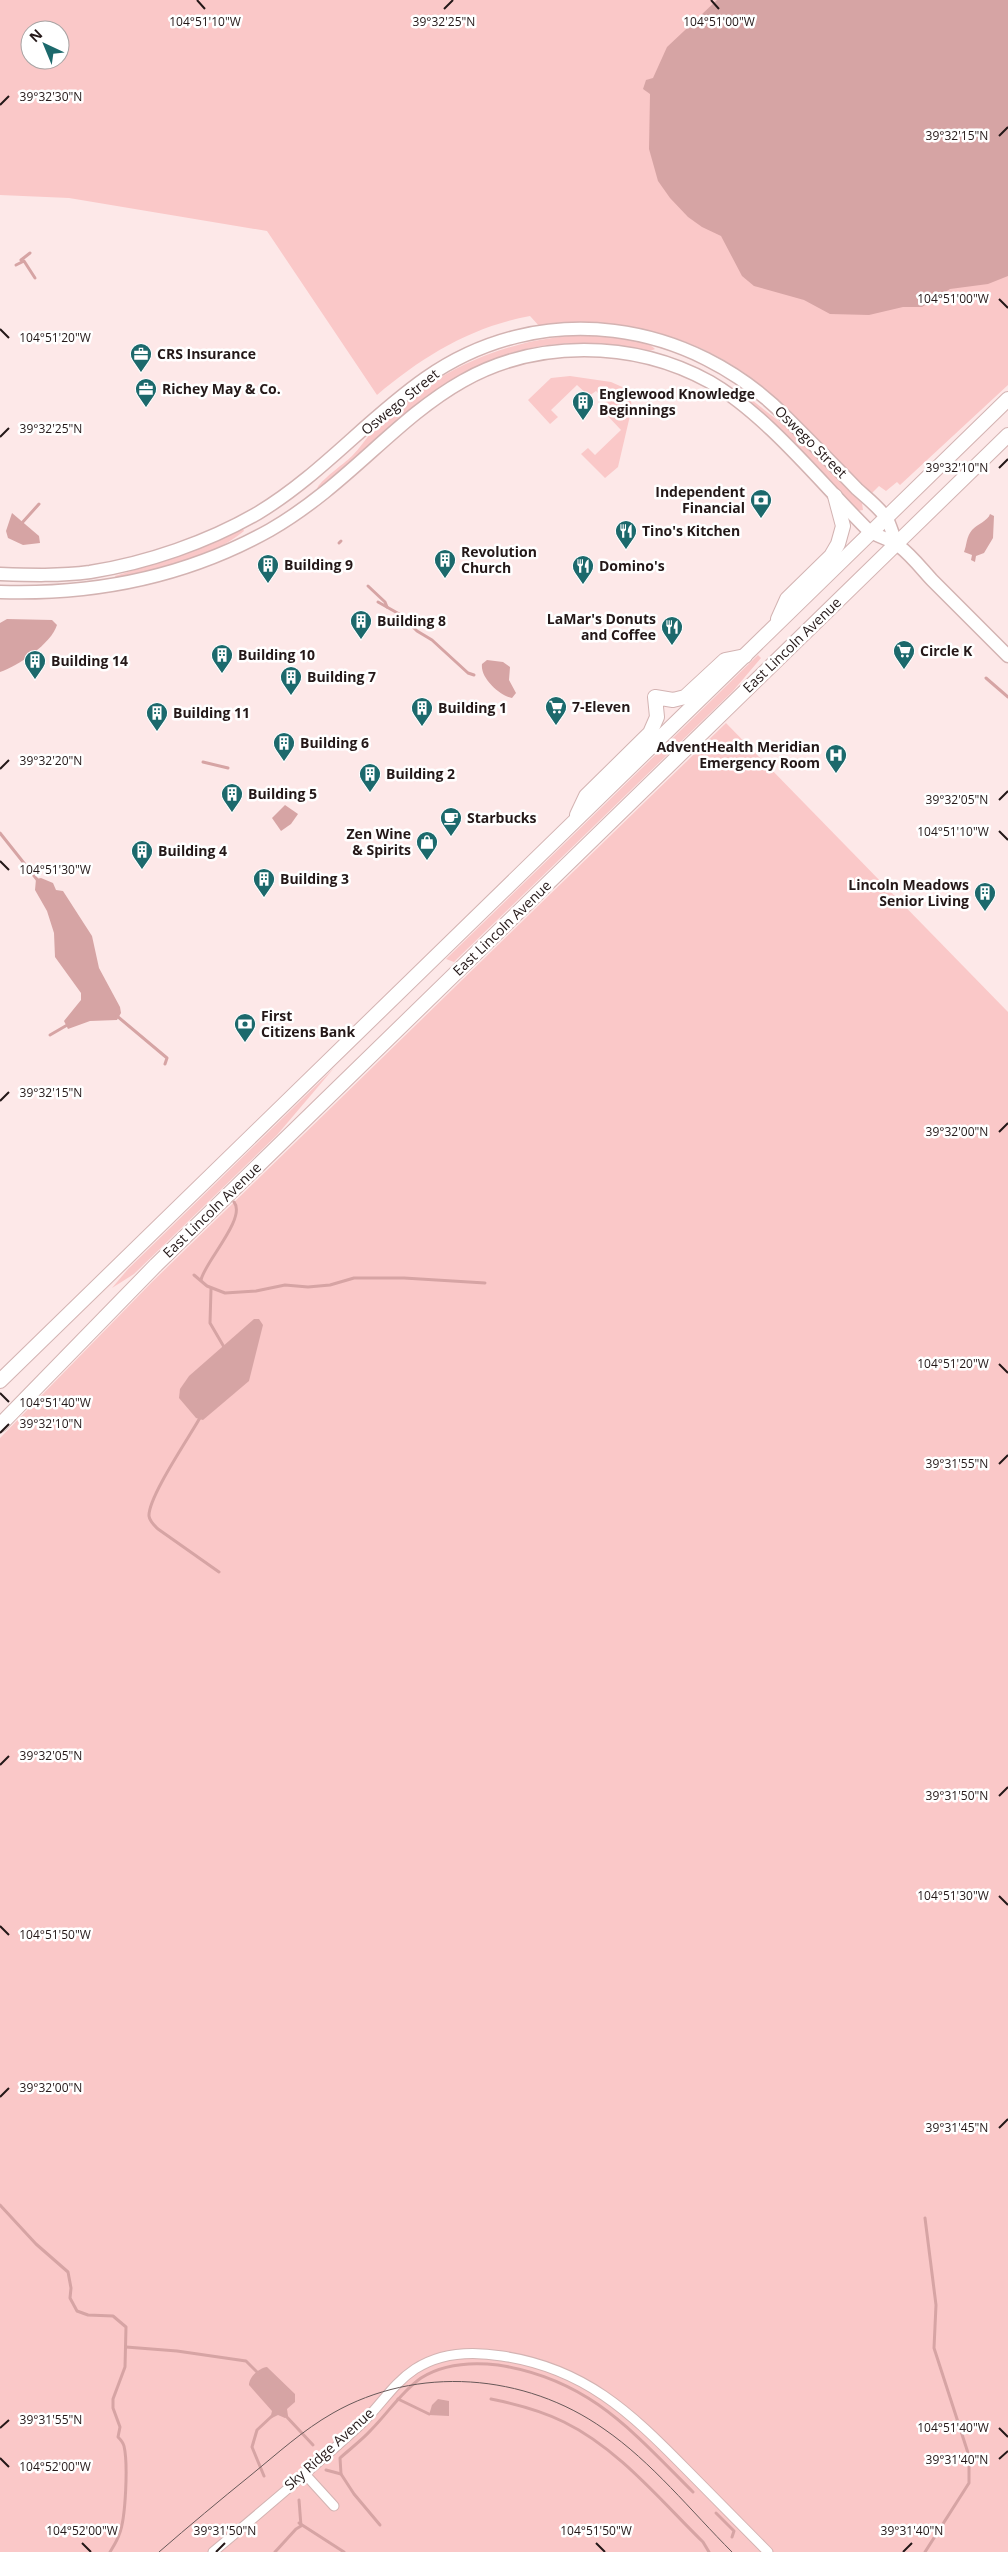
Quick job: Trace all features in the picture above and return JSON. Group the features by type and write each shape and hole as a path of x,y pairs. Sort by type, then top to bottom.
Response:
{"main road":[{"name":"Oswego Street","path":"0,574 62,574 94,571 157,555 211,536 258,513 301,485 410,390 448,364 506,340 571,329 604,329 646,336 679,346 721,365 742,378 774,405 886,518 897,544"},
{"name":"Oswego Street","path":"0,592 67,592 129,584 189,567 240,545 272,528 312,502 419,410 461,380 515,358 538,353 575,350 615,351 671,365 708,381 756,416 872,533 897,544 1008,656"},
{"name":"East Lincoln Avenue","path":"0,1381 1008,399"},
{"name":"East Lincoln Avenue","path":"0,1425 156,1264 1008,435"},
{"path":"774,627 787,599 831,556 838,544 843,526 835,496"},
{"path":"574,822 586,796 653,729 656,717 655,697 672,700 685,697 726,660 745,656"}],"street":[{"name":"Sky Ridge Avenue","path":"213,2552 360,2425 402,2379 426,2363 459,2354 488,2354 518,2358 573,2377 593,2387 627,2412 768,2552"},
{"path":"304,2473 334,2506"}],"shaded area":[{"path":"0,0 1008,0 1008,385 900,485 897,482 886,491 879,486 871,494 777,399 739,369 713,354 686,342 658,333 629,327 570,324 540,327 530,316 508,321 449,345 412,368 377,395 267,231 69,198 0,195"},
{"path":"717,0 1008,0 1008,276 988,284 950,289 922,307 903,307 869,315 830,314 804,300 754,286 742,276 721,236 702,227 688,217 670,198 658,181 649,149 650,94 643,89 646,80 653,78 667,47"},
{"path":"583,335 632,339 642,341 655,349 645,350 596,343 558,344 522,350 490,361 460,375 432,393 405,413 328,482 317,489 322,482 352,456 374,430 396,409 444,376 470,362 524,343"},
{"path":"570,376 611,382 629,390 632,407 618,467 605,478 581,454 588,448 595,455 621,430 605,413 611,406 596,391 589,396 577,385 551,410 558,417 550,424 528,400 551,378"},
{"path":"743,393 790,430 862,503 863,510 857,511 741,396"},
{"path":"12,513 39,536 40,543 23,545 8,538 6,531"},
{"path":"990,514 994,516 993,538 984,553 976,556 975,562 971,560 972,555 964,552 968,538 972,530 987,519"},
{"path":"242,527 244,531 230,541 200,556 167,567 116,580 115,576 147,566"},
{"path":"7,619 52,620 57,625 54,632 41,647 16,665 0,672 0,623"},
{"path":"758,655 761,658 733,691 454,962 446,959"},
{"path":"487,660 503,662 510,667 509,680 516,693 512,698 502,694 487,680 482,664"},
{"path":"726,723 1008,1012 1008,2552 0,2552 0,1438 152,1282"},
{"path":"285,805 298,814 291,824 281,831 272,818"},
{"path":"41,878 53,883 56,890 63,891 92,936 99,968 120,1007 121,1013 117,1020 90,1021 68,1029 64,1021 81,1000 81,993 55,957 54,933 47,911 35,890 36,879"},
{"path":"334,1068 277,1135 134,1274 112,1288 128,1269"},
{"path":"254,1319 259,1319 263,1325 249,1381 203,1420 196,1418 179,1398 180,1389 189,1376"},
{"path":"267,2367 295,2394 295,2402 287,2409 288,2416 285,2418 278,2415 270,2419 272,2411 249,2385 255,2373"},
{"path":"438,2399 449,2401 449,2416 429,2415 432,2405"}],"waterway":[{"path":"21,260 30,253"},
{"path":"16,265 24,261 35,278"},
{"path":"21,524 39,504"},
{"path":"368,586 385,602 387,607"},
{"path":"378,602 401,615 417,631 432,640 468,673 474,675"},
{"path":"986,678 1008,697"},
{"path":"203,762 228,768"},
{"path":"0,833 39,882"},
{"path":"117,1016 167,1058 165,1064"},
{"path":"50,1035 69,1024"},
{"path":"201,1280 235,1219 236,1209 234,1202"},
{"path":"194,1275 207,1286 225,1293 256,1291 285,1285 308,1287 330,1285 354,1278 404,1278 485,1283"},
{"path":"211,1289 210,1323 224,1347"},
{"path":"201,1416 162,1481 150,1507 149,1516 151,1522 158,1529 219,1572"},
{"path":"0,2205 36,2244 68,2272 71,2288 70,2298 77,2311 88,2315 113,2316 126,2327 125,2367 113,2399 113,2408 120,2427 118,2437 123,2443 125,2454 125,2504 121,2527 110,2552"},
{"path":"925,2218 936,2305 934,2348 969,2456 969,2483 925,2552"},
{"path":"126,2347 177,2351 246,2361 259,2374"},
{"path":"340,2473 340,2458 367,2434 401,2396 421,2378 448,2367 488,2364 530,2372 558,2382 584,2395 607,2411 650,2448 693,2492"},
{"path":"398,2399 429,2414"},
{"path":"491,2399 546,2414 584,2433 603,2446 638,2476 703,2542 709,2552"},
{"path":"285,2415 313,2445"},
{"path":"264,2476 252,2447 257,2430 272,2416"},
{"path":"326,2470 341,2474 354,2494 380,2525"},
{"path":"275,2552 301,2526 299,2500"},
{"path":"716,2513 734,2531 732,2537"},
{"path":"299,2523 344,2552"}],"tram line":[{"path":"159,2552 291,2442 333,2413 366,2398 400,2387 435,2382 470,2382 506,2387 540,2396 573,2410 604,2429 638,2456 671,2487 732,2552"}],"place":[{"name":"CRS Insurance","path":"141,373"},
{"name":"Richey May & Co.","path":"146,408"},
{"name":"Englewood Knowledge Beginnings","path":"583,421"},
{"name":"Independent Financial","path":"761,519"},
{"name":"Tino's Kitchen","path":"626,550"},
{"name":"Revolution Church","path":"445,579"},
{"name":"Building 9","path":"268,584"},
{"name":"Domino's","path":"583,585"},
{"name":"Building 8","path":"361,640"},
{"name":"LaMar's Donuts and Coffee","path":"672,646"},
{"name":"Circle K","path":"904,670"},
{"name":"Building 10","path":"222,674"},
{"name":"Building 14","path":"35,680"},
{"name":"Building 7","path":"291,696"},
{"name":"7-Eleven","path":"556,726"},
{"name":"Building 1","path":"422,727"},
{"name":"Building 11","path":"157,732"},
{"name":"Building 6","path":"284,762"},
{"name":"AdventHealth Meridian Emergency Room","path":"836,774"},
{"name":"Building 2","path":"370,793"},
{"name":"Building 5","path":"232,813"},
{"name":"Starbucks","path":"451,837"},
{"name":"Zen Wine & Spirits","path":"427,861"},
{"name":"Building 4","path":"142,870"},
{"name":"Building 3","path":"264,898"},
{"name":"Lincoln Meadows Senior Living","path":"985,912"},
{"name":"First Citizens Bank","path":"245,1043"}]}
